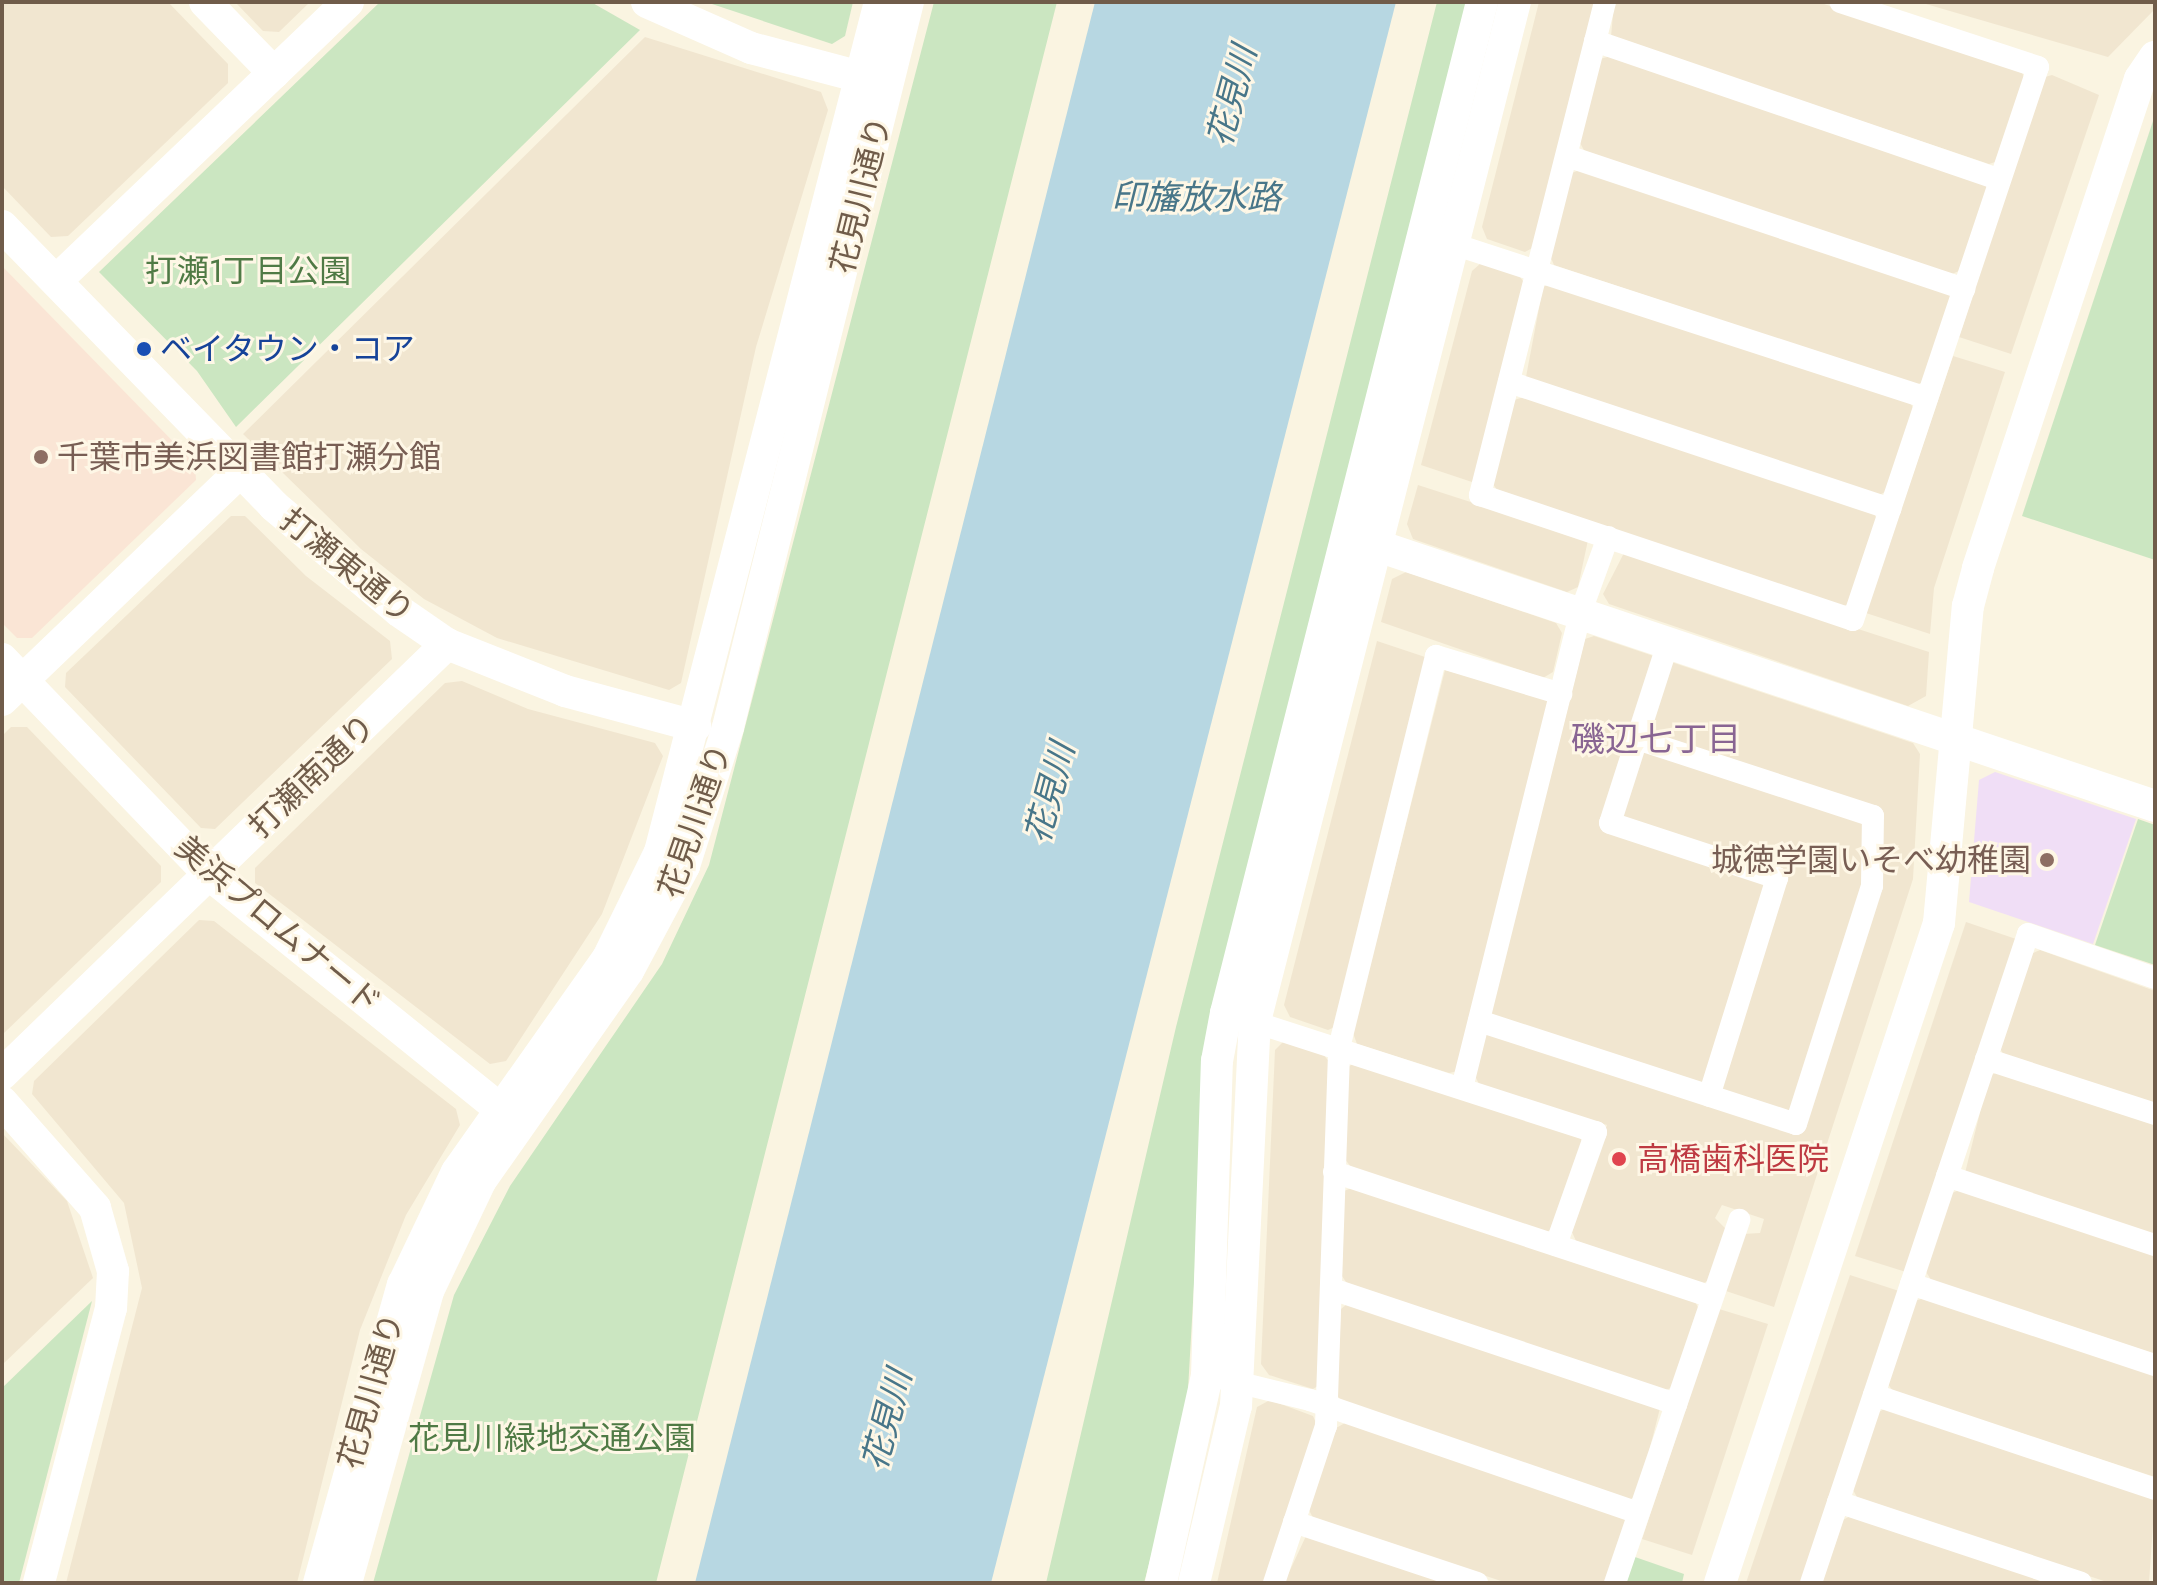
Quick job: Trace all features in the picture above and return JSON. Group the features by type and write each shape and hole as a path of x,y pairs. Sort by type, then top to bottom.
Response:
{"street":[{"path":"205,2 274,73"},
{"path":"56,281 348,2"},
{"path":"647,2 751,48 861,77"},
{"name":"花見川通り","path":"319,1583 403,1285 457,1172 608,958 639,900 695,726 880,2"},
{"name":"花見川通り","path":"346,1583 428,1291 481,1180 628,971 684,866 728,727 908,2"},
{"path":"1240,1017 1345,535 1482,2"},
{"path":"1194,1583 1223,1379 1217,1061 1240,1017 1377,546 1515,2"},
{"path":"1605,2 1480,495 1853,620 2038,67 1896,10 1840,2"},
{"path":"1595,41 1999,179"},
{"path":"1720,1583 1939,923 1978,568 2140,79 2155,57"},
{"path":"1567,156 1964,289"},
{"name":"打瀬東通り","path":"2,226 240,472 355,576 447,644 565,691 695,726"},
{"path":"1424,235 1537,268 1927,398"},
{"path":"1509,382 1890,509"},
{"path":"9,680 240,472"},
{"path":"1345,535 2155,806"},
{"path":"1462,1088 1580,614 1608,537"},
{"path":"1668,643 1610,823 1777,878 1709,1096"},
{"name":"打瀬南通り","path":"2,1074 447,644"},
{"path":"1274,1583 1327,1408 1339,1048 1436,656 1561,694"},
{"name":"美浜プロムナード","path":"9,680 210,875 500,1109"},
{"path":"1479,1021 1796,1124 1872,886 1873,816 1637,739"},
{"path":"1811,1583 2028,934 2155,978"},
{"path":"1240,1017 1596,1132 1556,1245"},
{"path":"1986,1059 2155,1114"},
{"path":"2,1102 95,1208 113,1271 111,1308 39,1583"},
{"path":"1334,1172 1712,1297"},
{"path":"1947,1176 2155,1245"},
{"path":"1615,1583 1739,1220"},
{"path":"1911,1284 2155,1365"},
{"path":"1332,1289 1676,1404"},
{"path":"1223,1379 1327,1408 1638,1513"},
{"path":"1161,1583 1223,1379"},
{"path":"1874,1395 2155,1489"},
{"path":"1838,1502 2081,1583"},
{"path":"1294,1522 1477,1583"}],"shaded area":[{"path":"2,2 168,2 228,64 228,83 68,236 51,237 2,186"},
{"path":"235,2 310,2 279,32 263,31"},
{"path":"1539,2 1597,2 1534,247 1525,252 1487,239 1482,227"},
{"path":"1614,2 1818,2 2021,70 2025,80 1998,161 1989,164 1611,37"},
{"path":"1919,2 2155,2 2155,9 2108,57"},
{"path":"645,37 821,92 828,110 756,347 681,683 669,690 497,638 424,599 361,549 243,434"},
{"path":"1611,56 1984,180 1988,191 1961,270 1952,274 1585,152 1580,143 1600,59"},
{"path":"2052,75 2099,95 2011,354 1959,337 2045,77"},
{"path":"1582,169 1948,291 1952,301 1925,381 1916,385 1554,265 1550,256 1572,173"},
{"path":"1481,263 1518,274 1525,284 1475,483 1421,465 1472,271"},
{"path":"2,266 195,464 196,480 32,638 17,638 2,623"},
{"path":"1551,283 1910,402 1915,412 1888,490 1878,496 1526,377 1543,287"},
{"path":"1953,356 2005,372 1934,588 1930,634 1866,613"},
{"path":"1524,397 1873,512 1878,521 1852,603 1843,606 1498,491 1492,483 1514,400"},
{"path":"1418,485 1588,540 1578,587 1567,592 1413,539 1407,524"},
{"path":"231,516 245,516 306,576 390,641 392,659 215,829 201,828 65,687 66,673"},
{"path":"1624,553 1929,652 1926,696 1908,706 1609,604 1603,594"},
{"path":"1406,572 1556,623 1562,633 1553,672 1543,678 1381,622 1392,579"},
{"path":"1594,636 1913,743 1920,754 1913,879 1774,1307 1723,1290 1743,1234 1760,1233 1764,1219 1722,1205 1715,1218 1728,1231 1711,1279 1702,1284 1576,1241 1572,1232 1607,1125 1479,1084 1475,1076 1585,639"},
{"path":"1377,641 1428,658 1337,1026 1328,1030 1290,1017 1284,1005"},
{"path":"1445,670 1547,698 1550,708 1458,1071 1449,1073 1357,1044 1353,1033"},
{"path":"462,681 528,709 655,743 663,756 602,914 506,1061 490,1064 255,883 255,868 445,683"},
{"path":"11,727 27,727 161,866 161,882 2,1035 2,736"},
{"name":"城徳学園いそべ幼稚園","path":"1995,772 2136,819 2093,944 1969,902 1979,780"},
{"path":"199,920 214,921 456,1109 460,1125 406,1215 360,1330 297,1583 66,1583 142,1288 124,1203 32,1094 34,1081"},
{"path":"1966,922 2016,939 1906,1272 1855,1256"},
{"path":"2040,950 2155,991 2155,1105 2004,1056 2000,1048 2031,954"},
{"path":"1284,1041 1323,1054 1331,1064 1321,1384 1313,1389 1269,1375 1261,1364 1275,1050"},
{"path":"1356,1062 1579,1135 1584,1146 1555,1227 1547,1232 1351,1167 1344,1158 1348,1067"},
{"path":"1998,1072 2155,1124 2155,1235 1965,1173 1989,1076"},
{"path":"2,1133 67,1201 93,1278 2,1365"},
{"path":"1354,1187 1694,1299 1699,1310 1673,1387 1663,1391 1348,1285 1342,1276 1344,1191"},
{"path":"1959,1190 2155,1254 2155,1354 1931,1280 1925,1270 1950,1194"},
{"path":"1850,1275 1899,1291 1802,1583 1746,1583"},
{"path":"1924,1298 2155,1374 2155,1477 1893,1391 1887,1383 1915,1301"},
{"path":"1347,1304 1660,1408 1638,1495 1629,1500 1344,1405 1337,1395 1341,1309"},
{"path":"1719,1309 1768,1324 1692,1555 1642,1539"},
{"path":"1270,1400 1313,1416 1317,1425 1265,1583 1217,1583 1257,1407"},
{"path":"1888,1407 2155,1495 2149,1583 2110,1583 1858,1499 1853,1490 1877,1413"},
{"path":"1345,1423 1623,1516 1629,1526 1609,1583 1507,1583 1313,1518 1309,1510 1336,1428"},
{"path":"1852,1515 2053,1583 1822,1583 1843,1520"},
{"path":"1306,1536 1447,1583 1284,1583"}],"green space":[{"name":"打瀬1丁目公園","path":"380,2 591,2 640,30 236,427 197,371 99,272"},
{"path":"706,2 853,2 845,36 832,44"},
{"name":"花見川緑地交通公園","path":"934,2 1057,2 656,1583 373,1583 454,1295 510,1186 662,964 709,865"},
{"path":"1437,2 1474,2 1208,1039 1186,1425 1144,1583 1046,1583 1176,1027"},
{"path":"2155,115 2155,560 2022,516"},
{"path":"2138,819 2155,825 2155,965 2095,945"},
{"path":"92,1301 19,1583 2,1583 2,1388"},
{"path":"1635,1557 1684,1574 1682,1583 1626,1583"}],"water":[{"name":"印旛放水路","path":"1095,2 1396,2 991,1583 695,1583"}],"place":[{"name":"ベイタウン・コア","path":"144,349"},
{"name":"千葉市美浜図書館打瀬分館","path":"41,457"},
{"name":"城徳学園いそべ幼稚園","path":"2047,860"},
{"name":"高橋歯科医院","path":"1619,1159"}],"district":[{"name":"磯辺七丁目","path":"1656,740"}],"water label":[{"name":"花見川","path":"1232,96"},
{"name":"花見川","path":"1050,793"},
{"name":"花見川","path":"887,1420"}]}
